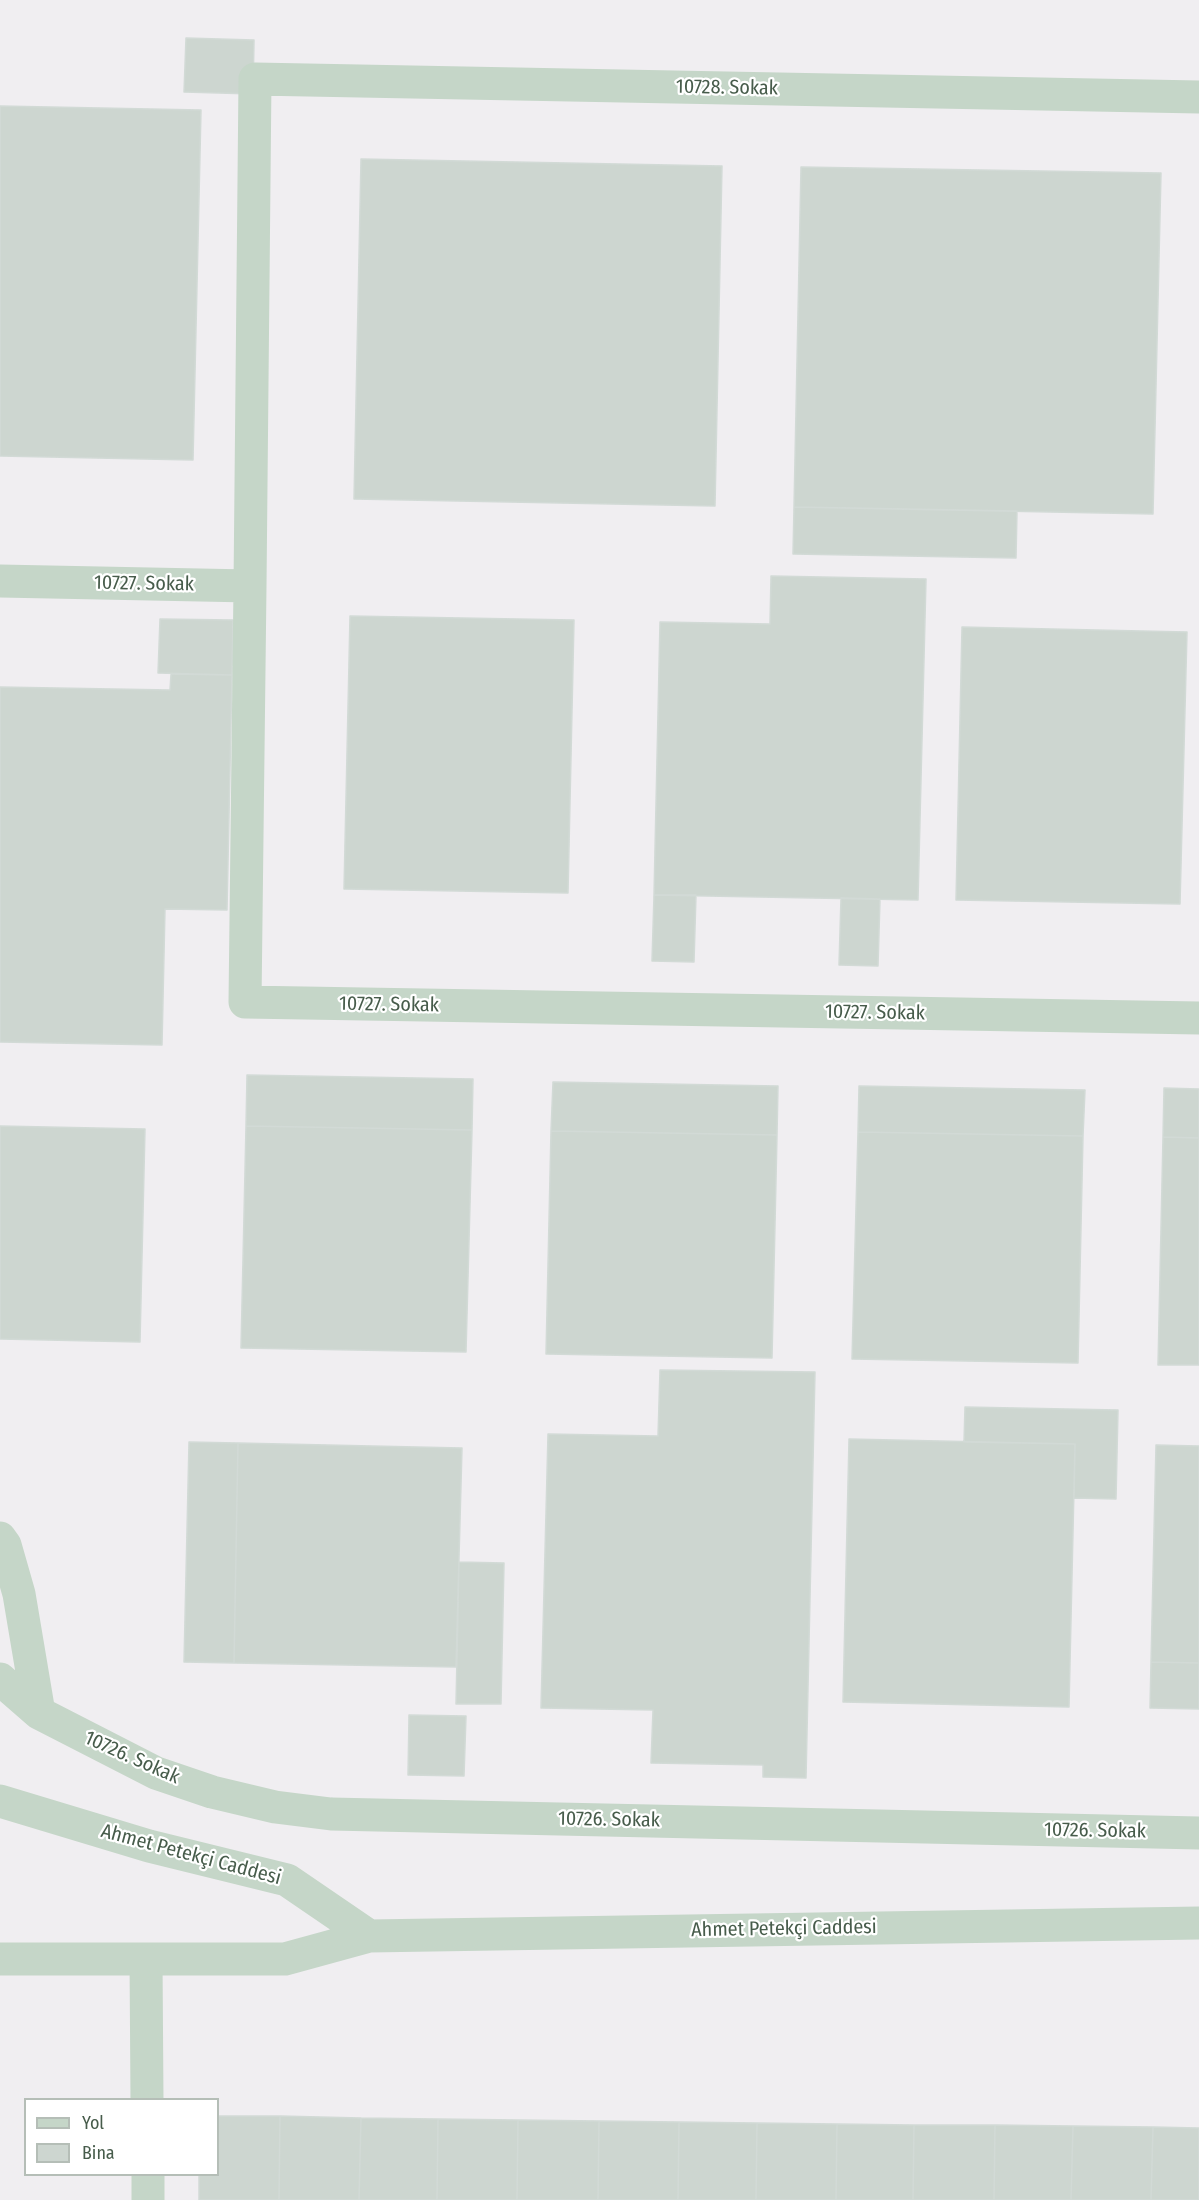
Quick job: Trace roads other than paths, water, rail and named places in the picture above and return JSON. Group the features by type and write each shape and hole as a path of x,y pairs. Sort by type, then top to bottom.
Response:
{"street":[{"name":"10728. Sokak","path":"250,586 255,79 1199,97"},
{"name":"10727. Sokak","path":"0,581 250,586 245,1002 1199,1018"},
{"path":"0,1538 5,1545 19,1594 39,1713"},
{"name":"10726. Sokak","path":"0,1680 39,1713 156,1773 212,1792 275,1807 331,1814 1199,1833"},
{"name":"Ahmet Petekçi Caddesi","path":"0,1802 148,1846 287,1880 369,1936"},
{"name":"Ahmet Petekçi Caddesi","path":"0,1959 285,1959 369,1936 1199,1923"},
{"path":"146,1959 147,2098"},
{"path":"147,2176 148,2200"}]}
